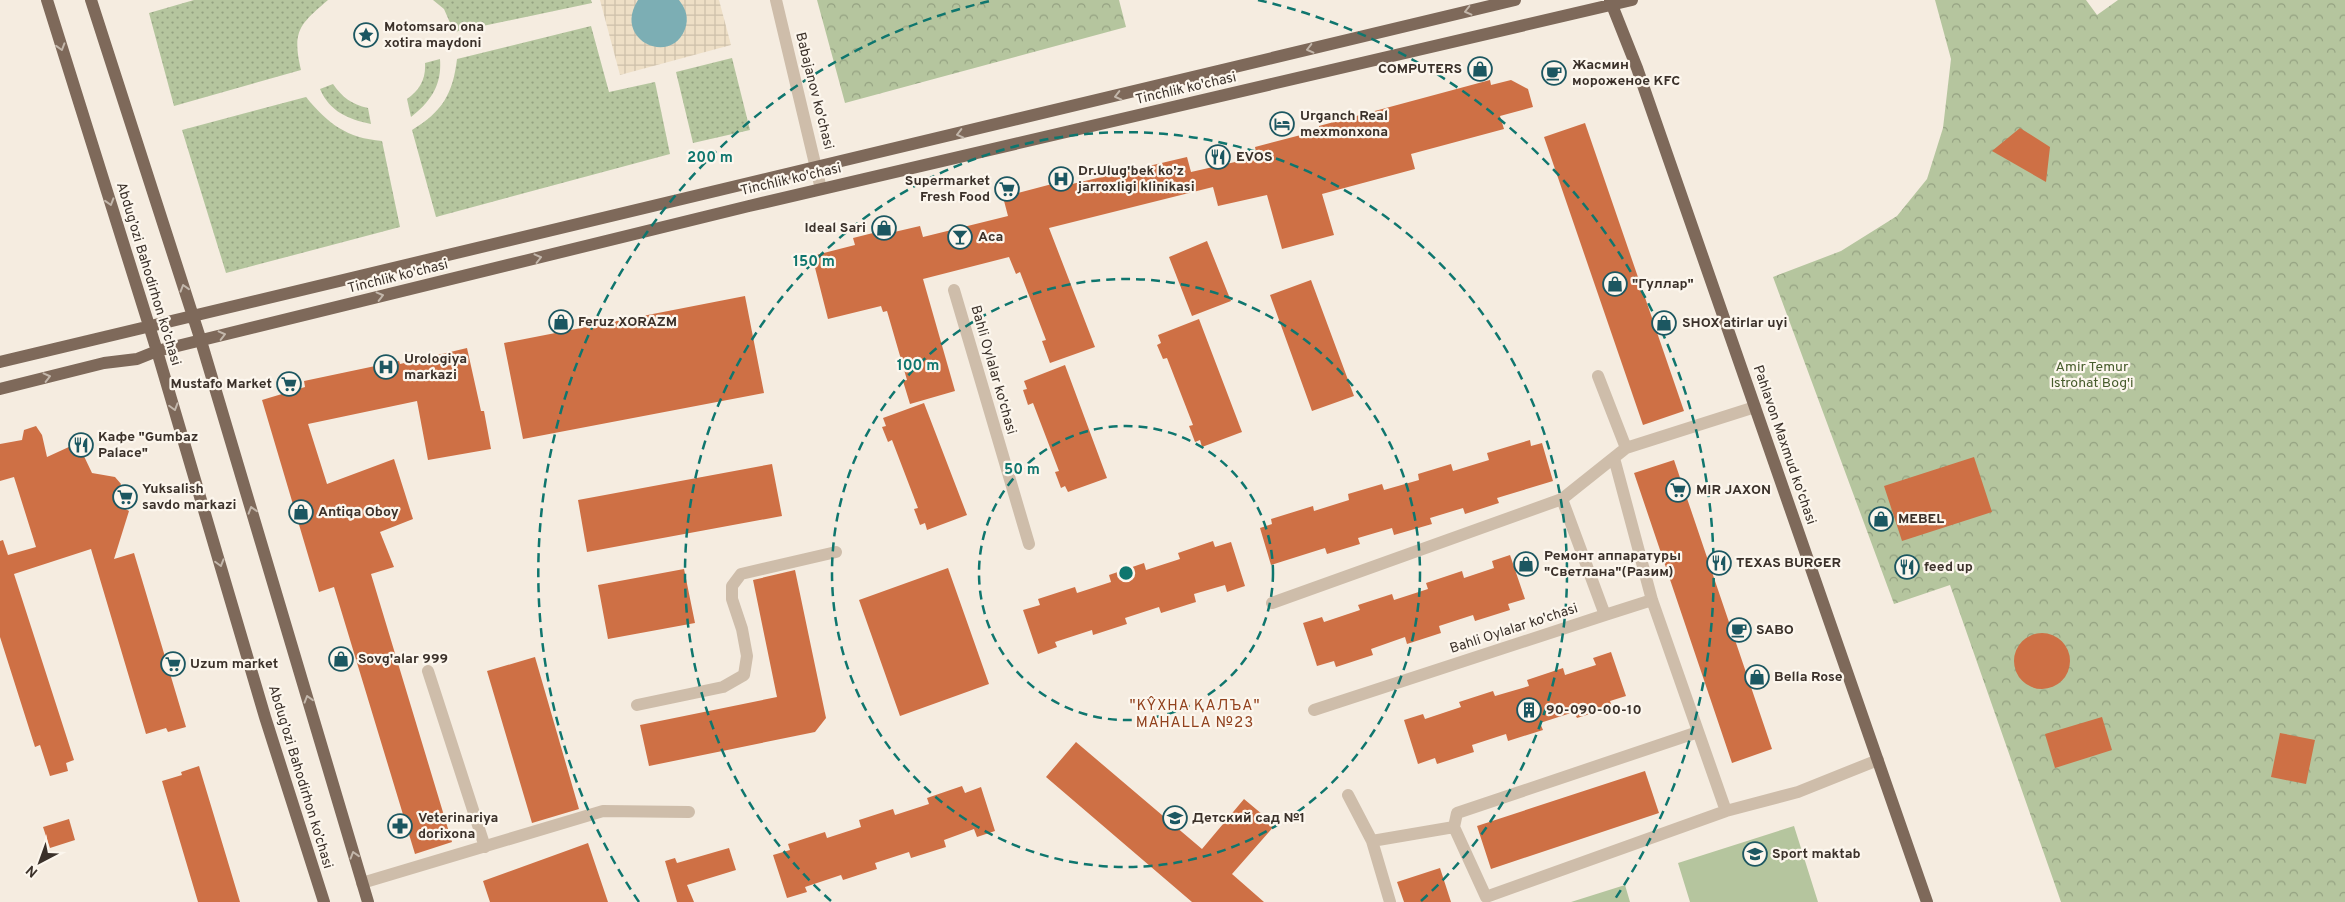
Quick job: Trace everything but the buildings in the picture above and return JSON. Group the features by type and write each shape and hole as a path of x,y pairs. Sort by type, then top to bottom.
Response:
{"main road":[{"name":"Abdug’ozi Bahodirhon ko’chasi","path":"47,0 157,351 265,717 324,902"},
{"name":"Abdug’ozi Bahodirhon ko’chasi","path":"91,0 201,341 368,902"},
{"name":"Tinchlik ko'chasi","path":"0,362 1515,0"},
{"name":"Tinchlik ko'chasi","path":"0,389 104,363 137,359 157,351 821,189 1592,10 1612,3 1632,0"},
{"name":"Pahlavon Maxmud ko'chasi","path":"1612,3 1927,902"}],"street":[{"name":"Babajanov ko'chasi","path":"776,0 821,189"},
{"name":"Bahli Oylalar ko'chasi","path":"954,290 1029,544"},
{"path":"1598,376 1626,448"},
{"path":"1272,603 1562,499 1626,448 1755,407"},
{"path":"1614,458 1652,600 1726,811"},
{"path":"1562,499 1605,615"},
{"path":"637,705 723,687 744,674 747,656 742,629 732,599 732,586 741,574 836,552"},
{"name":"Bahli Oylalar ko'chasi","path":"1314,710 1652,600"},
{"path":"428,671 485,846"},
{"path":"1698,732 1457,813 1454,827 1486,896 1726,811 1798,792 1878,760"},
{"path":"1348,795 1372,841 1390,902"},
{"path":"362,883 603,811 689,812"},
{"path":"1372,841 1454,827"}],"green space":[{"path":"194,0 328,0 310,16 300,30 297,46 301,70 174,106 149,13"},
{"path":"433,0 591,0 592,3 454,32 444,9"},
{"path":"817,0 1119,0 1126,27 845,103"},
{"name":"Amir Temur Istrohat Bog'i","path":"1935,0 2086,0 2097,15 2118,0 2345,0 2345,902 2061,902 1950,585 1894,604 1773,277 1841,251 1897,216 1927,179 1943,128 1951,59"},
{"path":"591,26 609,92 655,82 670,154 436,217 412,130 431,116 444,101 449,92 457,59"},
{"path":"732,58 750,130 693,143 676,72"},
{"path":"440,59 439,77 434,92 411,117 407,99 421,84 425,63"},
{"path":"333,84 348,100 368,108 371,124 347,117 334,109 320,89"},
{"path":"306,97 322,115 339,128 358,137 382,141 400,227 226,273 182,130"},
{"path":"1794,826 1818,902 1690,902 1678,863"},
{"path":"1625,885 1630,902 1571,902"}],"shaded area":[{"path":"600,0 719,0 731,45 620,75"}],"water":[{"path":"638,0 679,0 685,10 687,21 685,29 678,40 668,46 657,47 646,44 638,37 632,27 632,14"}],"place":[{"name":"Motomsaro ona xotira maydoni","path":"366,35"},
{"name":"COMPUTERS","path":"1480,69"},
{"name":"Жасмин мороженое KFC","path":"1554,73"},
{"name":"Urganch Real mexmonxona","path":"1282,124"},
{"name":"EVOS","path":"1218,157"},
{"name":"Dr.Ulug'bek ko'z jarroxligi klinikasi","path":"1061,179"},
{"name":"Supermarket Fresh Food","path":"1007,189"},
{"name":"Ideal Sari","path":"884,228"},
{"name":"Аса","path":"960,237"},
{"name":"\"Гуллар\"","path":"1615,284"},
{"name":"Feruz XORAZM","path":"561,322"},
{"name":"SHOX atirlar uyi","path":"1664,323"},
{"name":"Urologiya markazi","path":"386,367"},
{"name":"Mustafo Market","path":"289,384"},
{"name":"Кафе \"Gumbaz Palace\"","path":"81,445"},
{"name":"MIR JAXON","path":"1678,490"},
{"name":"Yuksalish savdo markazi","path":"125,497"},
{"name":"Antiqa Oboy","path":"301,512"},
{"name":"MEBEL","path":"1881,519"},
{"name":"TEXAS BURGER","path":"1719,563"},
{"name":"Ремонт аппаратуры \"Светлана\"(Разим)","path":"1526,564"},
{"name":"feed up","path":"1907,567"},
{"name":"SABO","path":"1739,630"},
{"name":"Sovg'alar 999","path":"341,659"},
{"name":"Uzum market","path":"173,664"},
{"name":"Bella Rose","path":"1757,677"},
{"name":"90-090-00-10","path":"1529,710"},
{"name":"Детский сад №1","path":"1175,818"},
{"name":"Veterinariya dorixona","path":"400,826"},
{"name":"Sport maktab","path":"1755,854"}],"district":[{"name":"\"KŶХНА ҚАЛЪА\" MAHALLA №23","path":"1195,714"}]}
